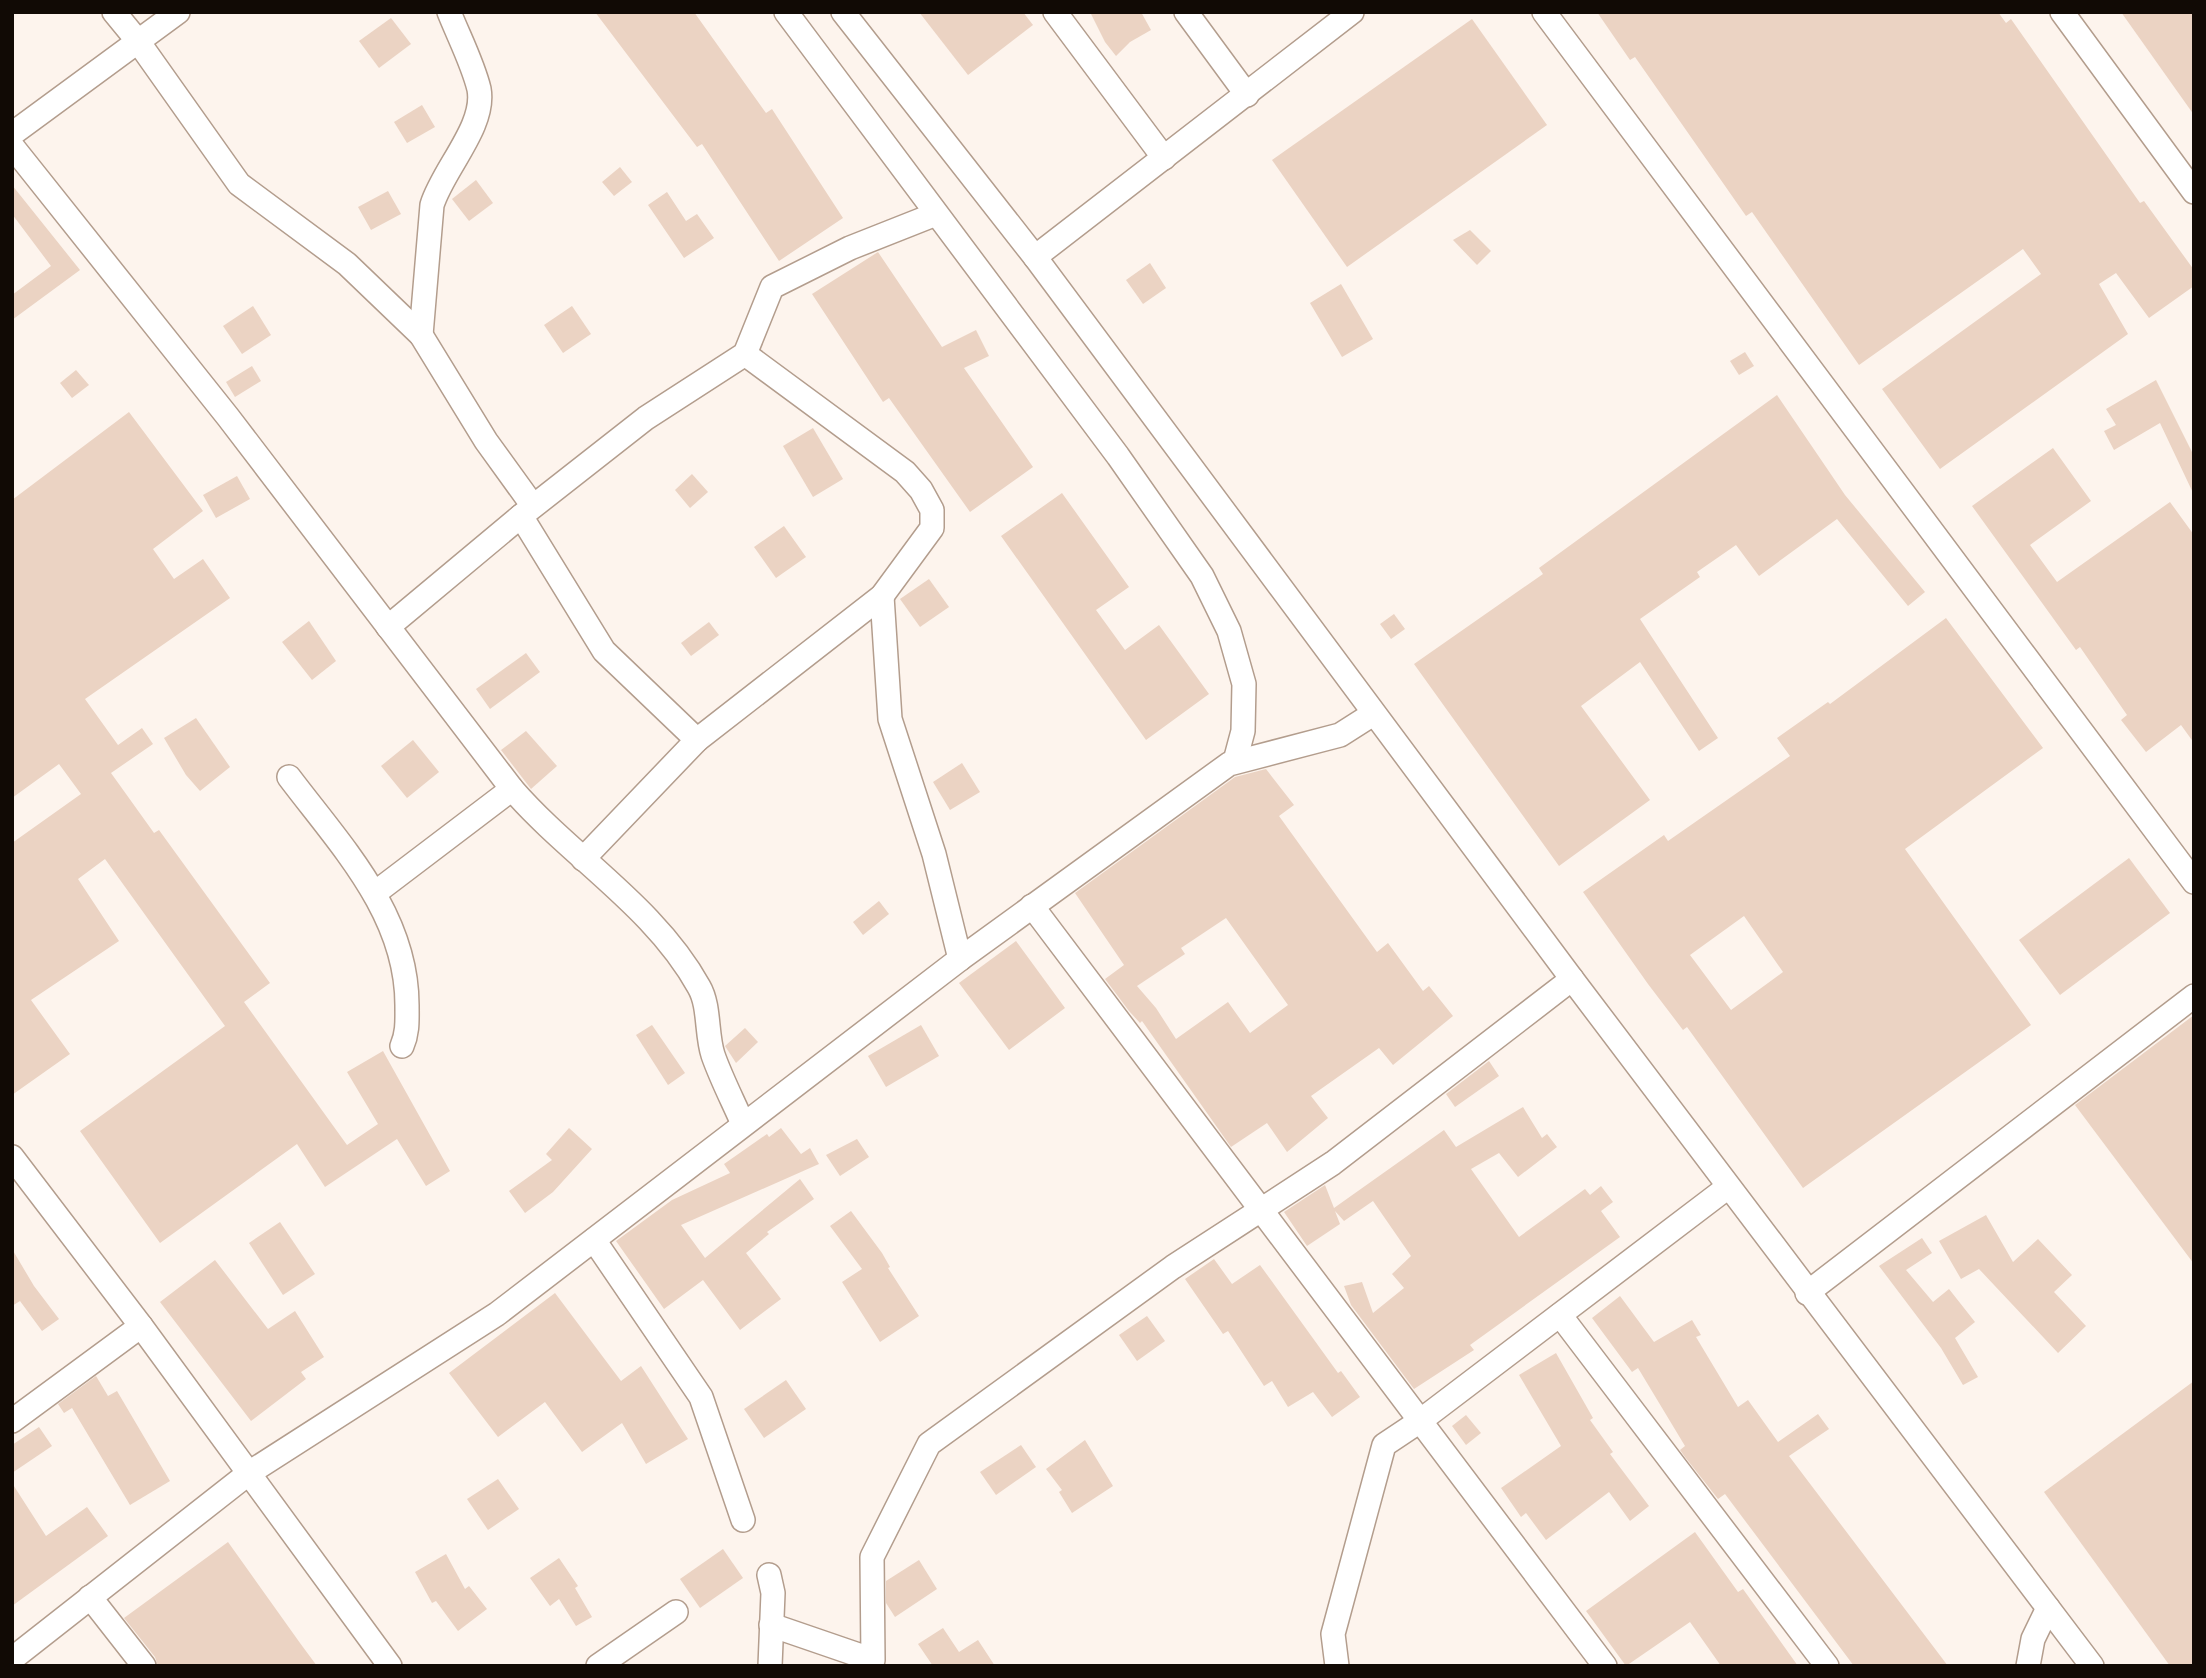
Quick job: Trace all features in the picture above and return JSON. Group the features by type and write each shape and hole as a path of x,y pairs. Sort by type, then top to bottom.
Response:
{"street":[{"path":"114,12 137,40 239,184 347,264 421,335 527,511 604,650 697,740"},
{"path":"12,134 177,12"},
{"path":"421,335 432,205 438,185 475,122 480,106 479,89 449,12"},
{"path":"786,12 1118,456 1202,576 1229,631 1244,684 1243,731 1235,761"},
{"path":"843,12 1035,257 1807,1293 2092,1666"},
{"path":"1055,12 1164,158"},
{"path":"1186,12 1247,95"},
{"path":"1035,257 1352,12"},
{"path":"1544,12 2194,882"},
{"path":"2062,12 2194,192"},
{"path":"12,146 228,417 512,789 649,920 680,955 701,990 712,1054 743,1124"},
{"path":"388,627 527,511 646,418 745,354 772,287 850,248 936,214"},
{"path":"583,859 697,740 883,596 932,528 932,510 921,490 905,472 745,354"},
{"path":"883,596 890,719 934,854 960,959"},
{"path":"12,1659 249,1474 497,1314 960,959 1235,761 1340,735 1373,714"},
{"path":"289,777 375,893 403,958 407,977 407,1034 402,1046"},
{"path":"375,893 512,789"},
{"path":"1032,906 1605,1666"},
{"path":"771,1625 873,1660 872,1557 929,1444 1173,1267 1333,1163 1572,979"},
{"path":"1807,1293 2194,996"},
{"path":"12,1157 141,1326 390,1666"},
{"path":"1337,1666 1333,1634 1384,1445 1420,1421 1728,1187"},
{"path":"594,1240 701,1397 744,1520"},
{"path":"1560,1315 1827,1666"},
{"path":"12,1421 141,1326"},
{"path":"769,1575 773,1593 770,1666"},
{"path":"90,1597 144,1666"},
{"path":"2028,1666 2033,1639 2048,1608"},
{"path":"598,1666 676,1612"}],"building":[{"path":"595,12 694,12 766,113 772,109 843,218 779,261 702,144 697,147"},
{"path":"919,12 1023,12 1033,25 968,75"},
{"path":"1090,12 1141,12 1151,30 1130,42 1116,56 1105,42"},
{"path":"1597,12 1998,12 2006,23 2011,19 2140,203 2144,201 2194,270 2194,286 2149,318 2116,273 2099,284 2128,334 1940,469 1882,389 2041,274 2023,249 1859,365 1752,212 1746,216 1635,57 1630,60"},
{"path":"2121,12 2194,12 2194,115"},
{"path":"391,18 411,44 379,68 359,41"},
{"path":"1472,19 1547,125 1347,267 1272,160"},
{"path":"422,105 435,127 407,143 394,122"},
{"path":"620,167 632,182 614,196 602,182"},
{"path":"476,180 493,203 469,221 452,199"},
{"path":"12,185 80,270 12,320 12,295 51,266 12,214"},
{"path":"388,191 401,214 371,230 358,207"},
{"path":"667,192 686,221 697,214 714,238 684,258 648,205"},
{"path":"1470,230 1491,251 1477,265 1453,240"},
{"path":"878,252 942,347 976,330 989,356 964,368 1033,467 970,512 889,398 883,402 812,294"},
{"path":"1150,263 1166,288 1143,304 1126,280"},
{"path":"1341,284 1373,339 1342,357 1310,303"},
{"path":"253,306 271,335 242,354 223,326"},
{"path":"572,306 591,334 563,353 544,325"},
{"path":"1745,352 1754,366 1739,375 1730,361"},
{"path":"252,366 261,381 235,397 226,382"},
{"path":"76,370 89,385 72,398 60,383"},
{"path":"2156,380 2194,456 2194,495 2160,423 2114,450 2104,431 2116,425 2106,409"},
{"path":"1777,395 1845,495 1925,592 1908,606 1837,519 1759,576 1736,545 1697,572 1700,577 1640,619 1718,738 1699,751 1640,662 1581,706 1650,800 1559,866 1414,664 1543,574 1539,568"},
{"path":"129,412 203,511 153,549 174,579 203,559 230,598 85,699 118,745 142,728 153,744 111,773 154,833 159,830 270,983 244,1002 347,1145 378,1124 347,1072 383,1051 450,1171 426,1186 397,1139 325,1187 297,1144 160,1243 80,1131 225,1026 105,859 78,879 119,941 31,1000 70,1054 12,1095 12,843 81,794 59,764 12,798 12,500"},
{"path":"813,428 843,479 813,497 783,446"},
{"path":"2053,448 2091,501 2030,545 2057,582 2170,502 2194,535 2194,743 2181,725 2146,752 2121,720 2127,715 2080,647 2076,650 1972,506"},
{"path":"692,474 708,492 690,508 675,490"},
{"path":"237,476 250,499 216,518 203,495"},
{"path":"1062,493 1129,587 1096,610 1125,650 1159,625 1209,694 1146,740 1001,536"},
{"path":"784,526 806,557 776,578 754,547"},
{"path":"929,579 949,607 920,627 900,599"},
{"path":"1394,614 1405,629 1391,639 1380,624"},
{"path":"1946,618 2043,748 1905,849 2031,1025 1803,1188 1687,1027 1683,1030 1583,892 1664,835 1668,841 1790,756 1777,738 1828,702 1830,704","holes":["1744,916 1783,972 1731,1010 1690,955"]},
{"path":"309,621 336,661 312,680 282,642"},
{"path":"709,622 719,635 691,656 681,643"},
{"path":"526,653 540,672 490,709 476,689"},
{"path":"196,718 230,767 200,791 186,775 164,738"},
{"path":"526,731 557,766 531,789 501,750"},
{"path":"413,740 439,772 407,798 381,766"},
{"path":"962,763 980,792 950,810 933,782"},
{"path":"1266,769 1294,805 1279,816 1377,952 1388,943 1423,991 1429,986 1453,1016 1393,1065 1379,1048 1311,1096 1328,1118 1287,1152 1267,1123 1231,1147 1142,1021 1140,1023 1129,1011 1105,979 1124,965 1075,893 1235,777","holes":["1226,918 1288,1005 1250,1033 1228,1002 1176,1039 1156,1008 1137,986 1185,954 1181,948"]},
{"path":"2129,858 2170,913 2060,995 2019,940"},
{"path":"879,901 889,914 863,935 853,922"},
{"path":"1016,941 1065,1008 1009,1050 959,983"},
{"path":"2194,1015 2194,1264 2075,1105"},
{"path":"652,1025 685,1073 668,1085 636,1035"},
{"path":"921,1025 939,1056 886,1087 868,1056"},
{"path":"745,1028 758,1042 736,1063 725,1046"},
{"path":"1489,1061 1499,1076 1455,1107 1446,1094"},
{"path":"1523,1107 1542,1138 1547,1134 1557,1147 1518,1177 1499,1153 1471,1169 1519,1237 1585,1189 1590,1195 1601,1186 1613,1202 1601,1211 1620,1237 1470,1345 1474,1350 1414,1389 1351,1305 1344,1286 1362,1282 1373,1313 1404,1288 1392,1274 1411,1256 1373,1201 1344,1221 1335,1211 1340,1224 1307,1246 1284,1212 1325,1185 1334,1208 1444,1130 1456,1147"},
{"path":"569,1128 592,1149 553,1192 525,1213 509,1191 552,1160 546,1154"},
{"path":"781,1128 801,1154 810,1148 819,1164 681,1225 705,1258 800,1179 814,1199 767,1232 769,1234 746,1253 781,1299 740,1330 703,1280 664,1309 616,1241 672,1200 730,1173 724,1164 767,1134 769,1137"},
{"path":"857,1139 869,1157 840,1176 826,1155"},
{"path":"851,1211 882,1253 890,1267 888,1268 919,1316 880,1342 842,1282 862,1269 830,1226"},
{"path":"1986,1215 2013,1262 2038,1239 2072,1275 2054,1292 2086,1326 2058,1353 1979,1269 1961,1279 1939,1241"},
{"path":"280,1222 315,1274 283,1295 249,1243"},
{"path":"1922,1238 1932,1253 1906,1270 1933,1302 1949,1289 1975,1322 1955,1338 1978,1377 1963,1385 1941,1348 1879,1266"},
{"path":"12,1249 34,1286 59,1319 42,1331 20,1301 12,1306"},
{"path":"1214,1259 1232,1284 1260,1265 1338,1373 1341,1371 1360,1397 1332,1417 1313,1392 1288,1407 1272,1381 1264,1386 1228,1331 1223,1334 1185,1279"},
{"path":"215,1260 268,1329 295,1311 324,1357 301,1372 306,1379 251,1421 160,1302"},
{"path":"555,1293 621,1381 641,1366 688,1439 646,1464 622,1423 582,1452 545,1402 498,1437 449,1373"},
{"path":"1620,1296 1654,1342 1692,1320 1701,1335 1696,1337 1738,1407 1748,1400 1778,1442 1818,1414 1829,1429 1789,1456 1948,1666 1854,1666 1725,1494 1718,1499 1685,1457 1680,1450 1685,1446 1638,1368 1632,1372 1592,1318"},
{"path":"1147,1316 1165,1341 1137,1361 1119,1335"},
{"path":"1556,1353 1593,1418 1590,1420 1613,1452 1610,1454 1649,1506 1630,1521 1609,1492 1546,1540 1526,1513 1521,1517 1501,1488 1561,1446 1519,1375"},
{"path":"96,1376 108,1396 117,1391 170,1481 130,1505 72,1408 64,1413 58,1404"},
{"path":"786,1380 806,1409 764,1438 744,1409"},
{"path":"2194,1381 2194,1666 2170,1666 2044,1492"},
{"path":"1466,1415 1481,1433 1466,1445 1452,1426"},
{"path":"39,1427 52,1446 12,1473 12,1445"},
{"path":"1085,1440 1113,1486 1072,1513 1059,1492 1062,1490 1046,1469"},
{"path":"1021,1445 1036,1467 996,1495 980,1472"},
{"path":"498,1479 519,1509 488,1530 467,1499"},
{"path":"12,1483 46,1536 87,1507 108,1536 12,1606"},
{"path":"1695,1532 1738,1592 1743,1589 1798,1666 1721,1666 1690,1622 1626,1666 1586,1611"},
{"path":"228,1542 317,1666 158,1666 155,1657 124,1618"},
{"path":"723,1549 743,1578 700,1608 680,1579"},
{"path":"446,1554 465,1589 469,1586 487,1609 458,1631 436,1601 432,1603 415,1572"},
{"path":"559,1558 578,1586 575,1588 592,1617 576,1626 559,1599 550,1606 530,1578"},
{"path":"919,1560 937,1589 895,1617 886,1603 886,1581"},
{"path":"943,1628 959,1652 978,1640 995,1666 933,1666 918,1644"}]}
